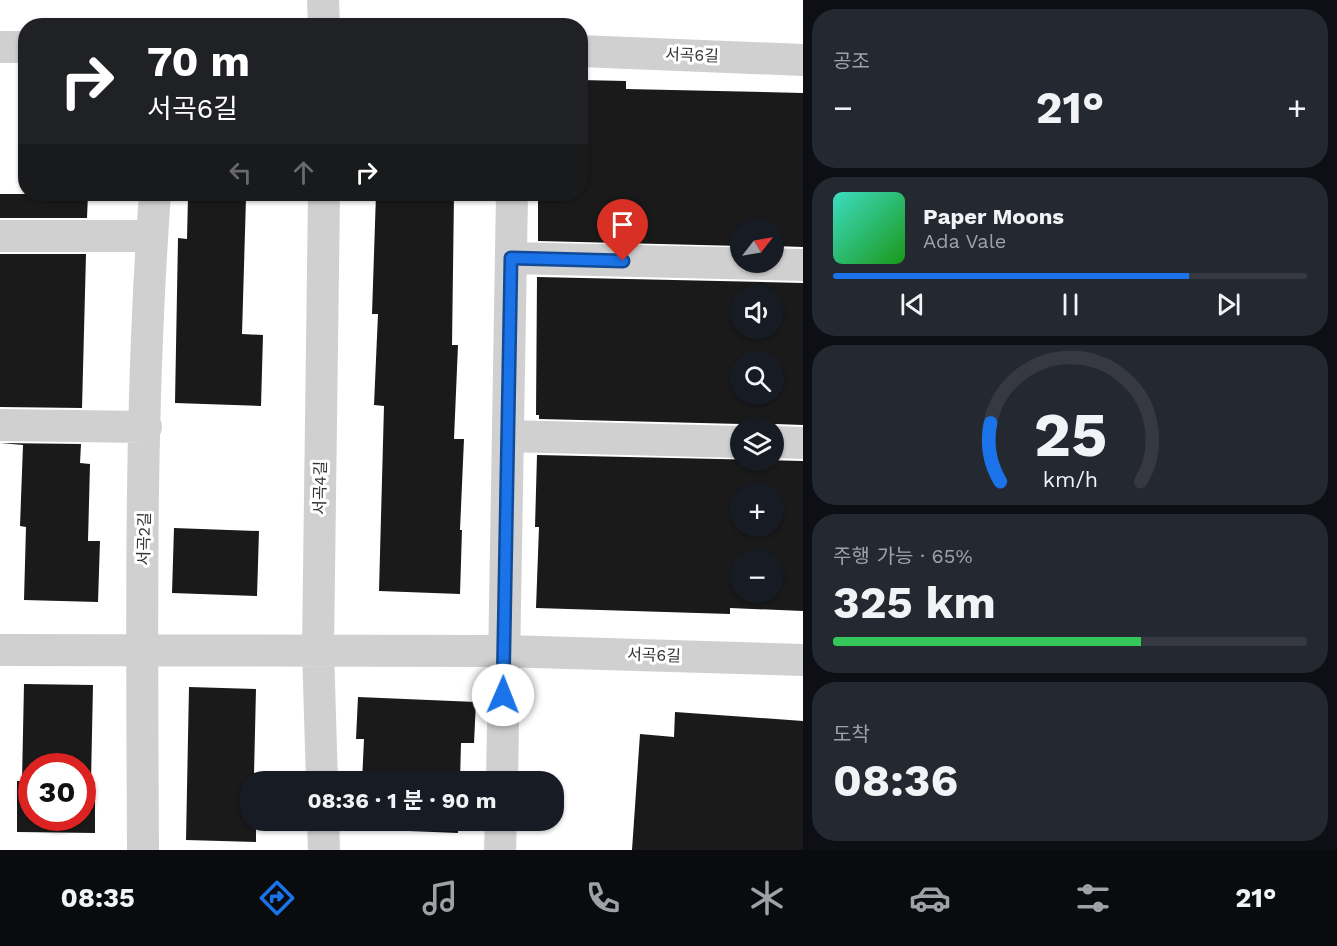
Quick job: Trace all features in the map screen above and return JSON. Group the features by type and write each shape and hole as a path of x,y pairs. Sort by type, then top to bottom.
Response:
{"street":[{"path":"323,0 324,18"},
{"path":"0,47 18,47"},
{"name":"서곡6길","path":"588,51 803,60"},
{"name":"서곡2길","path":"143,850 142,652 146,426 154,201"},
{"name":"서곡4길","path":"322,771 318,649 324,201"},
{"path":"502,771 512,201"},
{"path":"0,236 152,236"},
{"path":"511,258 803,265"},
{"path":"0,425 146,426"},
{"path":"508,436 730,442"},
{"path":"784,442 803,443"},
{"path":"0,650 142,652 318,649"},
{"name":"서곡6길","path":"318,649 504,651 803,660"},
{"path":"323,831 324,850"},
{"path":"500,850 501,831"}],"building":[{"path":"588,80 626,81 626,89 803,93 803,247 784,246 784,219 730,219 730,246 538,241 538,201 588,201"},
{"path":"0,194 18,194 18,201 88,201 87,218 0,218"},
{"path":"188,201 246,201 242,334 263,335 261,406 175,403 178,238 187,239"},
{"path":"376,201 454,201 452,345 458,345 454,439 464,439 460,594 379,591 384,406 374,405 378,314 372,314"},
{"path":"0,254 86,254 82,408 0,407"},
{"path":"537,277 803,283 803,425 784,424 784,417 730,417 730,424 539,419 539,415 536,415"},
{"path":"0,443 81,444 80,463 90,464 88,541 100,541 98,602 24,600 26,527 20,526 23,445"},
{"path":"537,455 730,459 730,471 784,471 784,461 803,461 803,611 730,608 730,614 536,608 539,527 535,527"},
{"path":"174,528 259,531 257,596 172,593"},
{"path":"24,684 93,685 92,753 23,753"},
{"path":"189,687 256,689 254,771 240,771 240,831 256,831 256,842 186,840"},
{"path":"358,697 476,702 474,743 461,743 460,771 363,771 364,739 356,739"},
{"path":"675,712 803,721 803,850 632,850 640,734 674,737"},
{"path":"17,781 18,831 95,831 95,833 17,832"},
{"path":"409,831 458,831 458,833"}],"route":[{"path":"503,695 511,258 623,261"}]}
